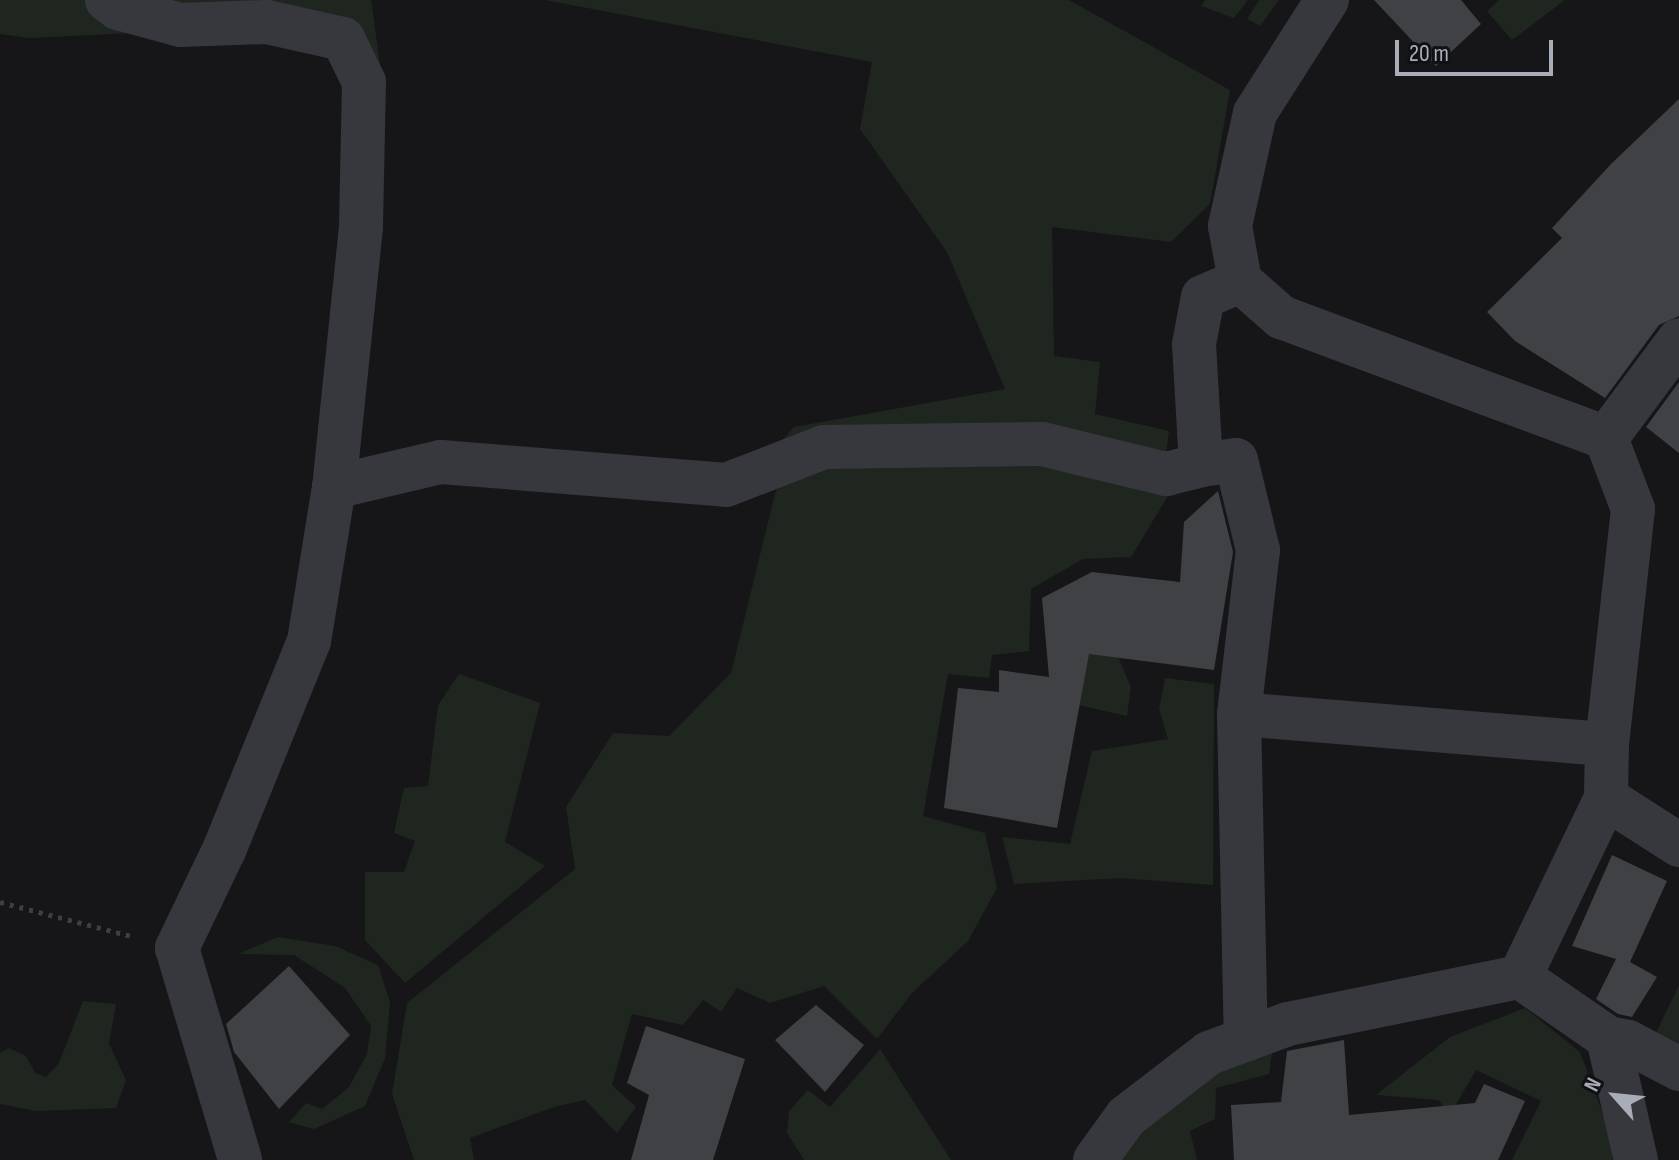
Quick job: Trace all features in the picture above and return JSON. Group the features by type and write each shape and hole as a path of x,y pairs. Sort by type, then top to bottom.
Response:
{"street":[{"path":"107,0 118,8 180,25 267,22 343,39 364,82 361,227 334,487 309,641 224,850 177,948 240,1160"},
{"path":"1327,0 1255,113 1230,226 1240,281 1281,317 1606,438 1633,509 1607,744 1606,798 1520,977"},
{"path":"1201,465 1194,344 1203,297 1240,281"},
{"path":"1606,438 1679,340"},
{"path":"334,487 441,462 726,485 824,447 1042,444 1166,474 1236,460 1258,550 1239,714 1246,1040"},
{"path":"1239,714 1607,744"},
{"path":"1606,798 1679,845"},
{"path":"1095,1160 1126,1117 1209,1053 1288,1024 1520,977 1608,1038 1628,1042 1679,1069"},
{"path":"1608,1038 1636,1160"}],"path":[{"path":"0,902 177,948"}],"shaded area":[{"path":"0,0 371,0 381,71 338,23 30,38 0,34"},
{"path":"545,0 1069,0 1230,90 1210,204 1171,242 1052,227 1054,356 1100,362 1095,414 1169,431 1165,462 773,450 794,427 1005,389 947,252 860,129 872,62"},
{"path":"1205,0 1248,0 1234,18 1201,6"},
{"path":"1259,0 1279,0 1260,26 1247,19"},
{"path":"1499,0 1565,0 1512,40 1487,11"},
{"path":"1041,459 1175,484 1131,557 1083,559 1031,589 1029,651 992,655 989,678 948,674 923,816 985,833 997,888 968,941 912,993 877,1039 824,986 770,1003 737,988 721,1012 703,1000 683,1025 632,1014 612,1085 636,1107 617,1133 585,1100 554,1107 470,1138 474,1160 414,1160 392,1094 407,1003 575,869 566,807 613,733 669,736 731,673 776,490 829,461"},
{"path":"1052,649 1116,652 1131,687 1127,716 1051,699"},
{"path":"459,674 540,703 505,842 545,866 405,983 365,940 365,872 404,872 415,841 394,833 404,788 428,786 438,705"},
{"path":"1165,678 1214,684 1213,885 1120,878 1014,884 1002,837 1070,844 1092,751 1168,739 1159,709"},
{"path":"278,937 335,946 378,965 390,1002 385,1058 365,1106 314,1129 289,1122 306,1103 322,1109 349,1087 367,1054 371,1026 345,988 294,955 238,954"},
{"path":"1679,985 1679,1058 1652,1041"},
{"path":"83,1001 116,1004 109,1044 126,1080 116,1108 36,1111 0,1104 0,1053 9,1048 26,1056 35,1073 46,1077 59,1063"},
{"path":"1525,1008 1580,1052 1611,1136 1613,1160 1512,1160 1541,1101 1476,1070 1449,1116 1439,1100 1376,1095 1450,1037"},
{"path":"1274,1040 1269,1074 1216,1088 1215,1119 1190,1131 1197,1160 1110,1160 1216,1062"},
{"path":"880,1049 951,1160 804,1160 787,1133 789,1111 808,1090 830,1107"}],"building":[{"path":"1374,0 1461,0 1481,24 1436,66"},
{"path":"1679,99 1679,316 1659,325 1605,398 1515,341 1487,312 1562,238 1552,228 1611,164"},
{"path":"1679,382 1679,453 1646,427"},
{"path":"1218,491 1233,552 1214,670 1089,654 1057,828 944,808 958,688 999,692 999,670 1049,677 1042,598 1092,572 1180,582 1184,522"},
{"path":"1612,855 1667,881 1630,962 1657,977 1632,1017 1618,1014 1596,999 1616,959 1572,946"},
{"path":"289,966 350,1035 279,1109 234,1052 226,1024"},
{"path":"816,1005 864,1045 825,1092 775,1040"},
{"path":"646,1026 745,1059 713,1160 631,1160 649,1095 627,1083"},
{"path":"1344,1040 1349,1115 1475,1103 1484,1084 1525,1101 1498,1160 1234,1160 1231,1105 1281,1102 1287,1051"}]}
